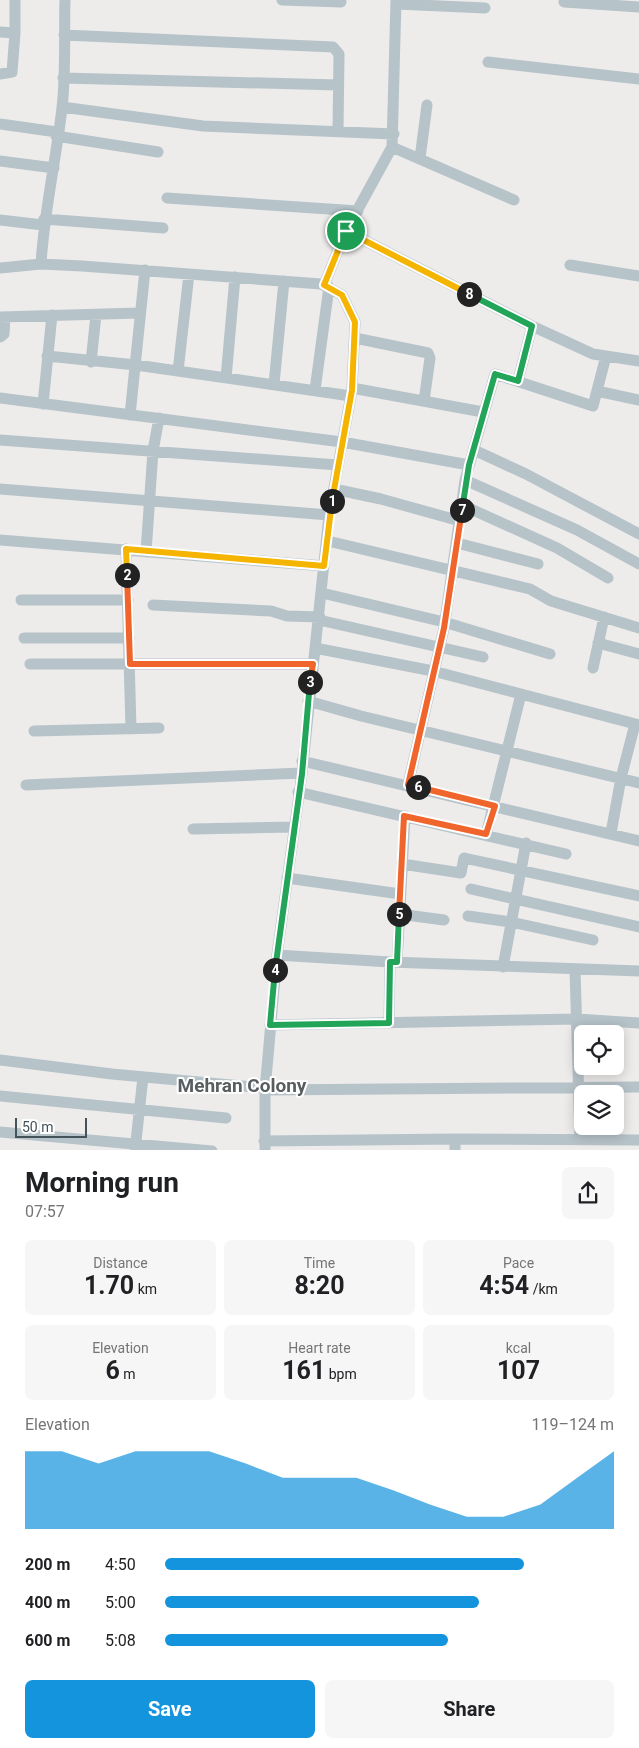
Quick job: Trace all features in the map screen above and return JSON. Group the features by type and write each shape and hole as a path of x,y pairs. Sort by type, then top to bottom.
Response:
{"street":[{"path":"0,74 12,72 16,0"},
{"path":"40,264 44,222 54,168 62,107 65,0"},
{"path":"282,0 341,2"},
{"path":"315,390 326,286 346,231 392,147 394,134 396,2 485,8"},
{"path":"564,2 639,7"},
{"path":"0,32 15,33"},
{"path":"64,35 333,47 338,54 338,130"},
{"path":"488,62 639,79"},
{"path":"63,78 338,85"},
{"path":"420,158 427,105"},
{"path":"62,107 203,126 338,130 394,134"},
{"path":"0,124 158,152"},
{"path":"392,147 514,200"},
{"path":"0,161 54,168"},
{"path":"167,198 358,211"},
{"path":"0,220 163,228"},
{"path":"346,231 532,326 593,354 639,361"},
{"path":"0,268 40,264 145,270 326,286 342,295 355,322 351,392 329,515 320,618 308,701 302,774 277,955 265,1089 264,1146 455,1145 580,1139 639,1140"},
{"path":"570,265 639,276"},
{"path":"130,415 136,365 139,313 145,270"},
{"path":"178,371 189,274"},
{"path":"226,378 235,277"},
{"path":"274,384 284,281"},
{"path":"0,337 4,334 3,317 139,313"},
{"path":"43,404 52,315"},
{"path":"91,362 96,315"},
{"path":"518,381 532,326"},
{"path":"355,338 428,353 430,358 424,401"},
{"path":"47,356 91,362 136,365 315,390 351,392 424,401 483,412"},
{"path":"408,785 444,622 458,543 465,480 495,374 593,406 606,356"},
{"path":"597,391 639,400"},
{"path":"0,398 342,442 469,465"},
{"path":"146,552 153,450 159,418"},
{"path":"0,440 338,465"},
{"path":"474,450 526,474 639,534"},
{"path":"465,480 577,530 639,564"},
{"path":"0,489 329,515"},
{"path":"334,490 381,499 460,522"},
{"path":"462,505 557,548 608,578"},
{"path":"0,540 324,566"},
{"path":"328,541 530,590 551,601 639,628"},
{"path":"458,543 538,564"},
{"path":"126,549 132,729"},
{"path":"322,593 444,622 550,654"},
{"path":"21,600 128,600"},
{"path":"153,605 271,610 287,616 320,618 483,656"},
{"path":"593,668 604,617"},
{"path":"24,638 129,638"},
{"path":"598,643 639,654"},
{"path":"315,648 433,671 637,724 621,778 611,833"},
{"path":"30,664 313,664"},
{"path":"486,834 495,806 521,694"},
{"path":"308,701 639,783"},
{"path":"34,731 160,728"},
{"path":"302,761 639,841"},
{"path":"26,785 302,774"},
{"path":"298,792 526,843 566,854"},
{"path":"389,1023 393,962 399,914 404,816"},
{"path":"193,829 294,826"},
{"path":"502,967 526,843"},
{"path":"402,864 461,873 464,858 639,896"},
{"path":"287,878 400,894"},
{"path":"471,889 639,927"},
{"path":"399,914 444,920"},
{"path":"468,916 511,922 593,940"},
{"path":"277,955 502,967 639,970"},
{"path":"575,969 578,1085"},
{"path":"270,1025 576,1019 639,1023"},
{"path":"0,1060 265,1089 574,1088"},
{"path":"135,1147 143,1077"},
{"path":"624,1087 639,1087"},
{"path":"0,1096 226,1118"},
{"path":"0,1132 135,1147 212,1150"},
{"path":"580,1135 580,1139"}],"district":[{"name":"Mehran Colony","path":"242,1085"}],"route":[{"path":"346,231 532,326 518,381 495,374 483,412 465,480 457,549 444,628 408,785 495,806 486,834 404,816 397,962 390,962 389,1023 270,1025 277,955 302,774 313,664 130,664 126,549 324,566 328,541 329,515 352,390 355,322 342,295 324,285 346,231"}]}
